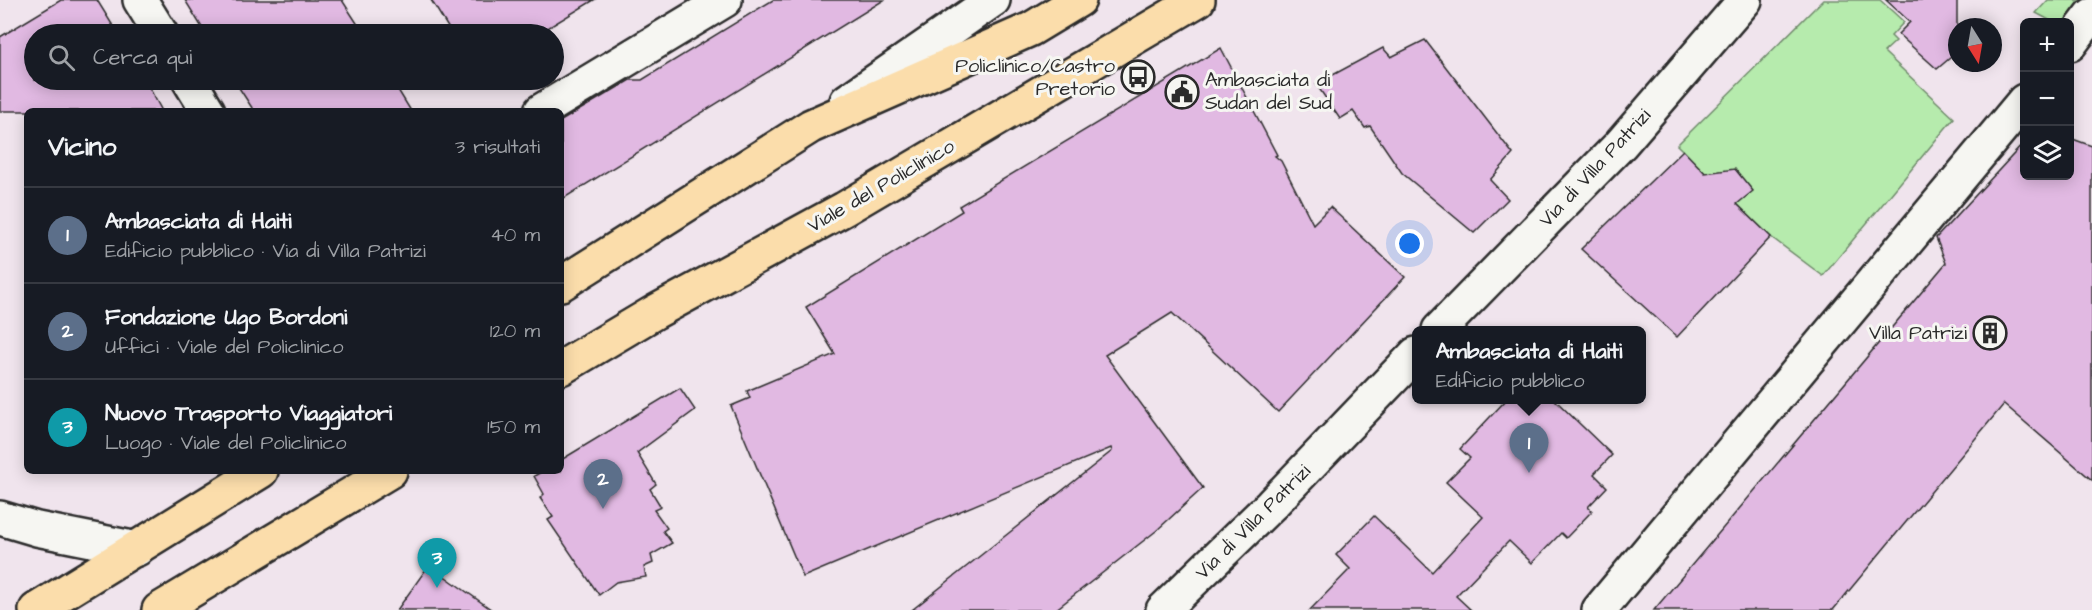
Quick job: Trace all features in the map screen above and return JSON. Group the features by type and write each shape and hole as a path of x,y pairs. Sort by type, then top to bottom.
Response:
{"main road":[{"path":"564,282 811,126 1031,29 1079,0"},
{"name":"Viale del Policlinico","path":"564,366 655,312 844,209 1198,0"},
{"path":"36,610 256,474"},
{"path":"159,610 385,474"}],"street":[{"path":"140,0 155,24"},
{"path":"546,108 725,0"},
{"path":"811,126 993,0"},
{"name":"Via di Villa Patrizi","path":"1443,326 1621,144 1746,0"},
{"path":"2074,39 2092,15"},
{"path":"195,90 206,108"},
{"path":"1599,610 2020,107"},
{"name":"Via di Villa Patrizi","path":"1163,610 1271,505 1412,358"},
{"path":"0,518 37,529 137,549"}],"green space":[{"path":"1823,0 1880,0 1904,22 1891,36 1896,41 1884,52 1954,118 1823,276 1771,237 1677,145"},
{"path":"2048,0 2092,0 2072,18 2045,18 2036,13"}],"building":[{"path":"61,0 97,0 112,24 24,24 24,90 150,90 160,108 24,108 24,111 0,111 0,37"},
{"path":"185,0 342,0 358,24 200,24"},
{"path":"431,0 594,0 554,24 446,24"},
{"path":"773,0 884,0 564,198 564,119 630,80 642,80"},
{"path":"1886,0 1957,0 1957,18 1948,18 1948,60 1937,69 1898,34 1910,22"},
{"path":"1425,40 1513,154 1490,180 1508,199 1474,233 1402,173 1370,126 1365,128 1353,111 1340,119 1316,84 1383,48 1391,57"},
{"path":"1221,48 1277,155 1275,156 1281,161 1313,224 1330,207 1405,277 1278,412 1172,313 1105,355 1203,488 1156,531 1055,610 912,610 1112,451 1111,448 803,577 731,406 750,398 747,391 835,354 806,307 962,211 959,206"},
{"path":"240,90 398,90 409,108 252,108"},
{"name":"Villa Patrizi","path":"2074,139 2092,146 2092,480 2004,404 1833,610 1654,610 1946,263 1936,238 2020,147 2020,180 2074,180"},
{"path":"1683,150 1705,173 1735,169 1753,191 1737,204 1771,237 1677,337 1581,249"},
{"path":"680,388 695,410 637,453 656,484 650,489 661,507 654,510 667,528 663,531 672,543 651,555 653,563 644,567 646,577 616,582 599,595 548,520 553,517 540,498 544,494 534,476 564,474 564,458"},
{"path":"1502,404 1559,404 1612,455 1594,474 1607,487 1588,507 1592,511 1566,538 1561,533 1532,563 1509,541 1456,596 1471,610 1310,610 1350,569 1336,555 1374,516 1432,572 1483,517 1446,482 1470,458 1460,449"},
{"path":"429,565 492,610 397,610"}],"place":[{"name":"Policlinico/Castro Pretorio","path":"1138,77"},
{"name":"Ambasciata di Sudan del Sud","path":"1182,92"},
{"name":"Villa Patrizi","path":"1990,333"},
{"name":"Ambasciata di Haiti","path":"1529,473"},
{"name":"Fondazione Ugo Bordoni","path":"603,509"},
{"name":"Nuovo Trasporto Viaggiatori","path":"437,588"}]}
